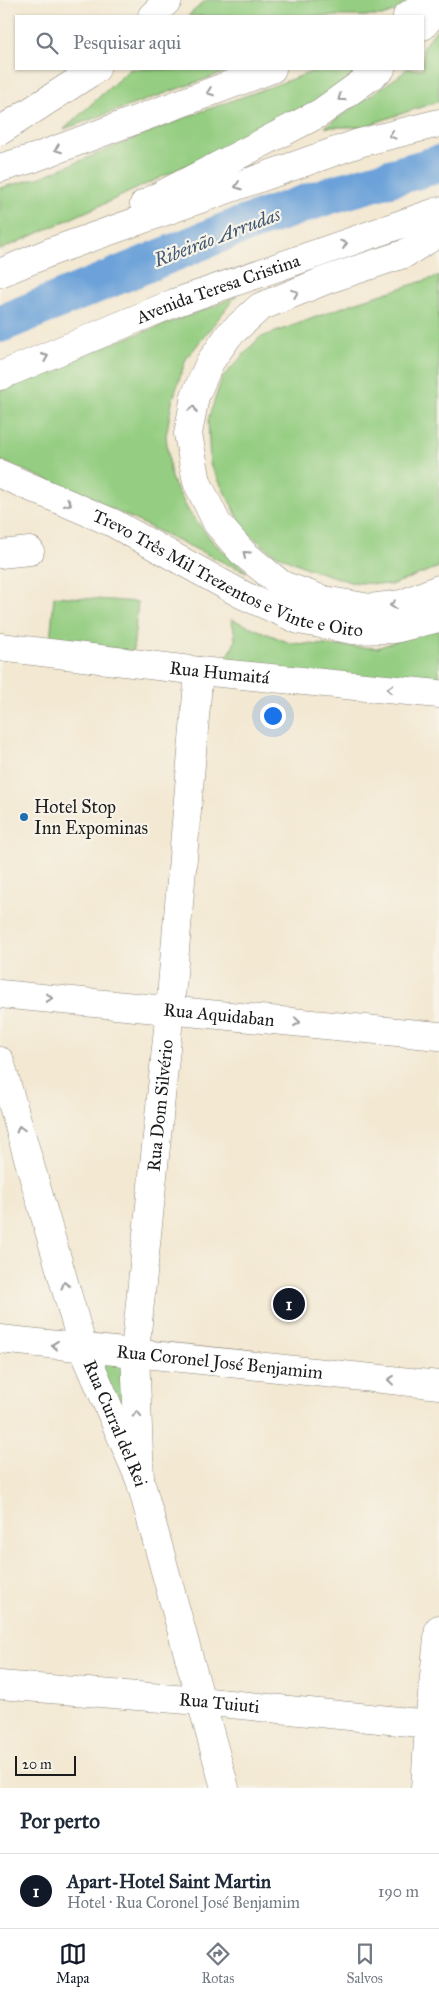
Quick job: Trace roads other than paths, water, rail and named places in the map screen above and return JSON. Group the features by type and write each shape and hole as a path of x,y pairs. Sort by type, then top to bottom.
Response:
{"main road":[{"path":"153,15 168,0"},
{"path":"408,15 429,0"},
{"path":"424,25 439,6"},
{"path":"0,131 94,70"},
{"path":"0,168 34,158 269,70"},
{"path":"53,251 320,113 379,70"},
{"path":"0,273 53,251 359,143 439,123"},
{"name":"Avenida Teresa Cristina","path":"0,376 174,303 439,211"},
{"path":"404,254 439,232"},
{"path":"404,254 439,245"},
{"name":"Trevo Três Mil Trezentos e Vinte e Oito","path":"404,254 326,280 260,307 229,335 210,362 195,396 188,434 197,482 217,523 242,552 282,585 324,600 370,608 402,604 439,589"},
{"name":"Trevo Três Mil Trezentos e Vinte e Oito","path":"8,480 113,523 243,596 299,620 353,630 396,629 439,618"},
{"path":"0,554 30,551"},
{"name":"Rua Humaitá","path":"0,647 199,671 439,694"},
{"name":"Rua Dom Silvério","path":"140,1480 135,1352 170,1009 199,671"},
{"name":"Rua Aquidaban","path":"0,994 439,1036"},
{"name":"Rua Curral del Rei","path":"0,1061 83,1348 140,1480 225,1788"},
{"name":"Rua Coronel José Benjamim","path":"0,1339 439,1385"},
{"path":"425,1788 434,1724 439,1628"},
{"name":"Rua Tuiuti","path":"0,1684 434,1724"}],"waterway":[{"name":"Ribeirão Arrudas","path":"0,324 229,230 330,195 439,164"}],"place":[{"name":"Hotel Stop Inn Expominas","path":"24,817"},
{"name":"Apart-Hotel Saint Martin","path":"289,1304"}]}
